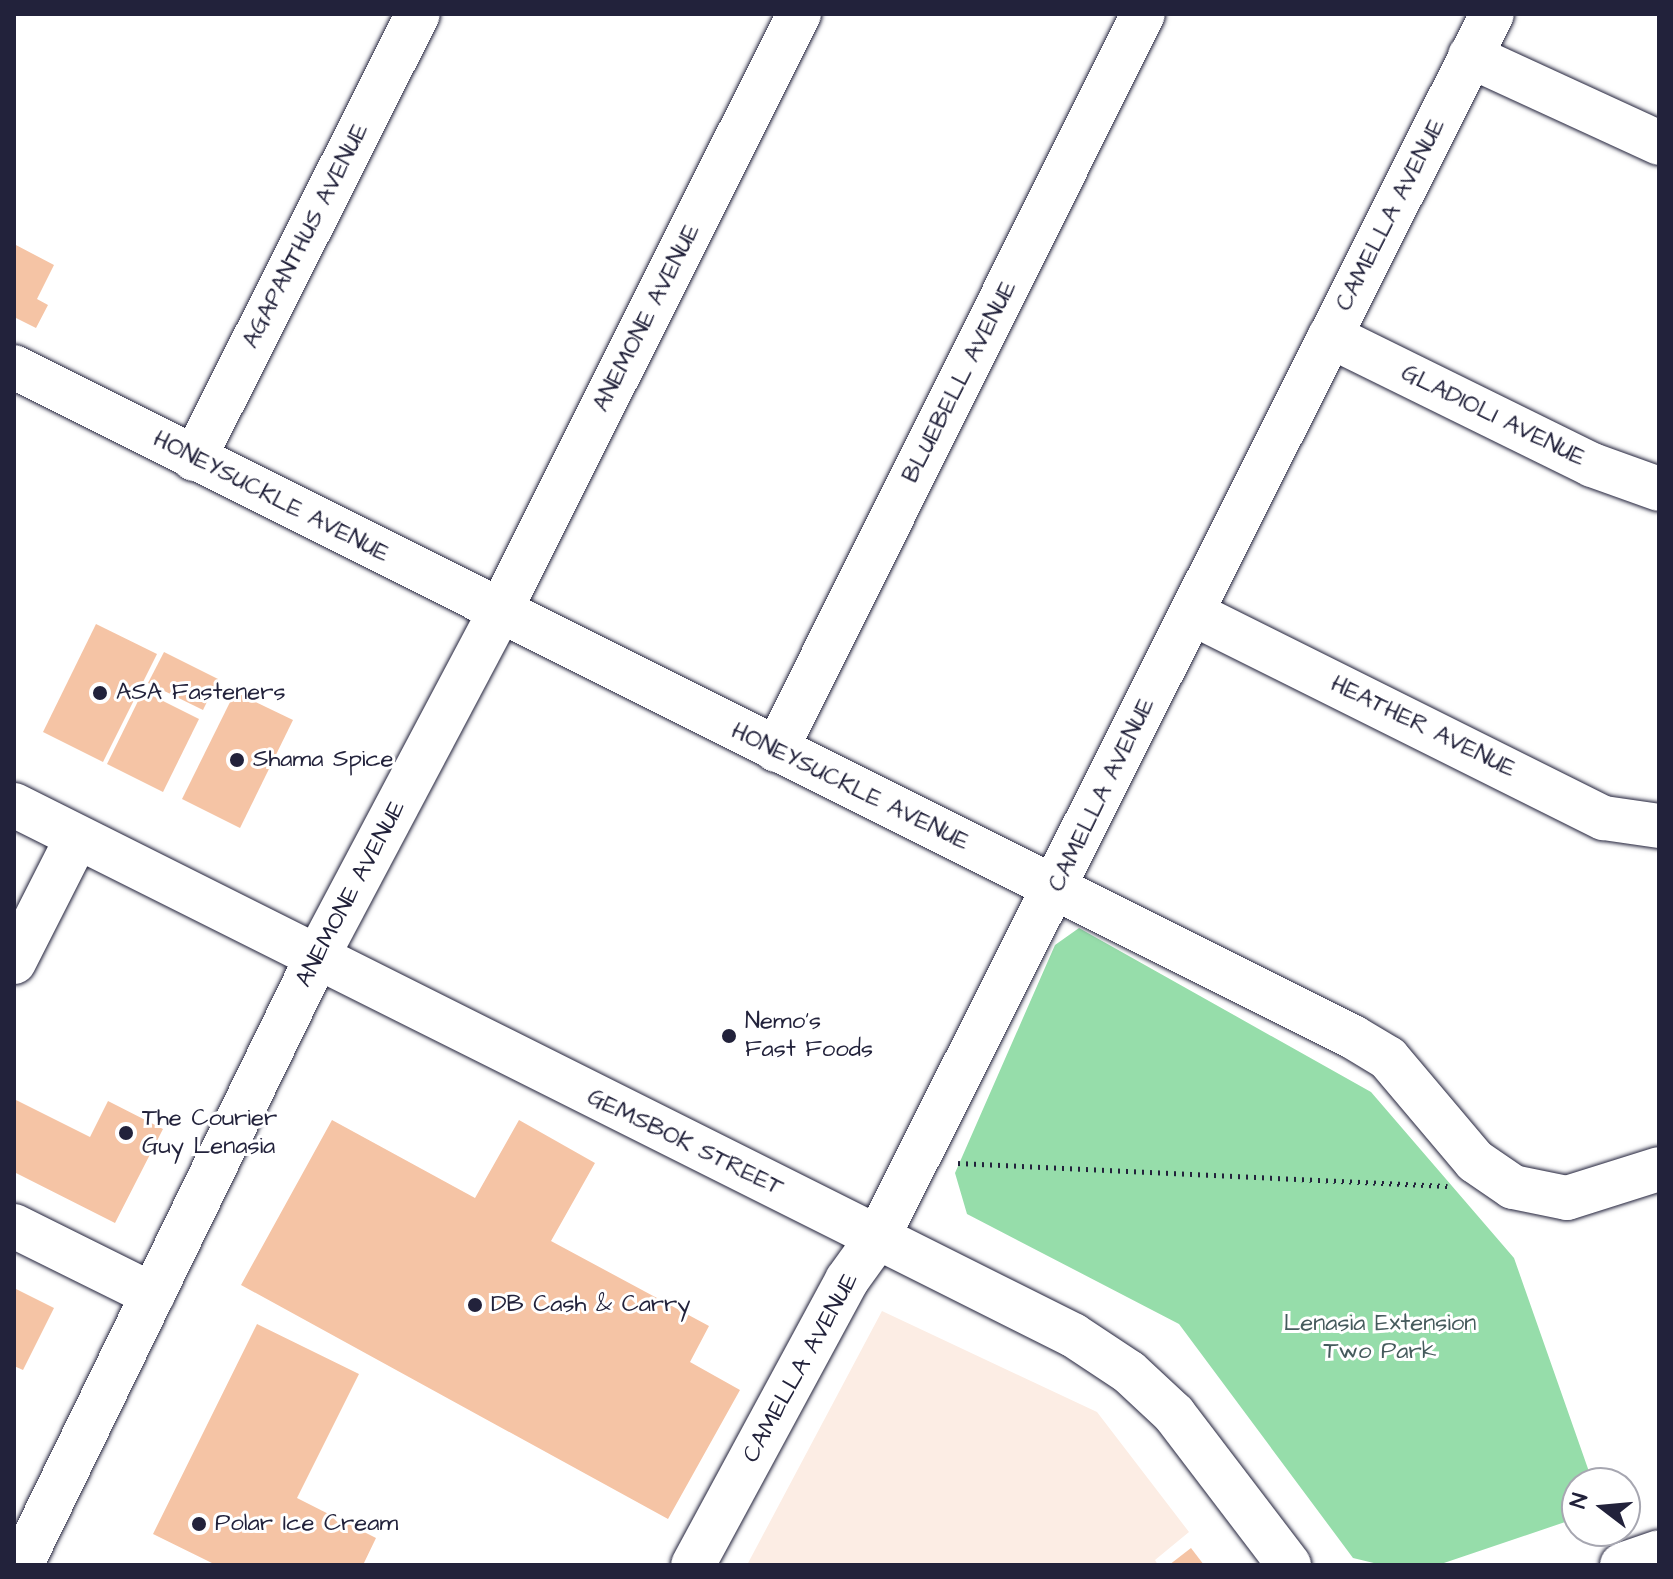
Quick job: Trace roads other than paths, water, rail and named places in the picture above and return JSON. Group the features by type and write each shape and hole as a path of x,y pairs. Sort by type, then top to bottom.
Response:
{"street":[{"name":"AGAPANTHUS AVENUE","path":"194,459 418,14"},
{"name":"ANEMONE AVENUE","path":"21,1565 317,957 500,611 799,14"},
{"name":"BLUEBELL AVENUE","path":"776,750 1143,14"},
{"name":"CAMELLA AVENUE","path":"693,1565 847,1280 878,1237 1056,888 1492,14"},
{"path":"1470,56 1659,143"},
{"name":"GLADIOLI AVENUE","path":"1330,336 1592,465 1659,489"},
{"name":"HONEYSUCKLE AVENUE","path":"14,367 1374,1049 1401,1071 1475,1161 1496,1178 1529,1193 1567,1198 1659,1169"},
{"name":"HEATHER AVENUE","path":"1192,613 1604,818 1659,826"},
{"name":"GEMSBOK STREET","path":"14,805 1073,1335 1129,1372 1182,1424 1289,1565"},
{"path":"14,962 77,838"},
{"path":"14,1226 153,1295"},
{"path":"1622,1565 1659,1552"}],"place":[{"name":"ASA Fasteners","path":"100,693"},
{"name":"Shama Spice","path":"237,760"},
{"name":"Nemo's Fast Foods","path":"729,1036"},
{"name":"The Courier Guy Lenasia","path":"126,1133"},
{"name":"DB Cash & Carry","path":"475,1305"},
{"name":"Polar Ice Cream","path":"199,1524"}],"park label":[{"name":"Lenasia Extension Two Park","path":"1380,1338"}]}
